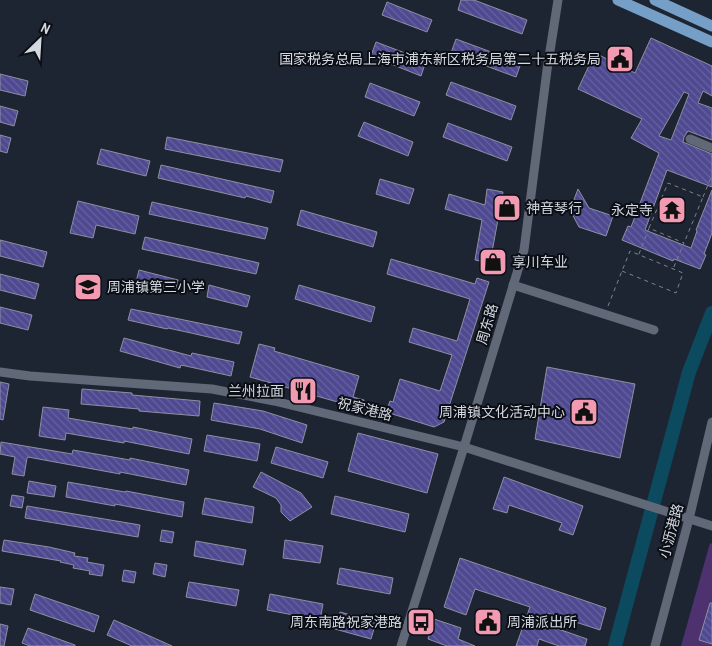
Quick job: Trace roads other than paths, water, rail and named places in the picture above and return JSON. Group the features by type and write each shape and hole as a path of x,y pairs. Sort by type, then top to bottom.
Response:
{"main road":[{"path":"618,0 712,42"},
{"path":"655,0 712,26"}],"street":[{"name":"周东路","path":"401,646 524,250 558,0"},
{"path":"690,139 712,148"},
{"path":"513,285 654,330"},
{"name":"祝家港路","path":"0,372 30,376 212,389 274,401 464,447 712,526"},
{"name":"小沥港路","path":"655,646 689,519 712,422"}],"waterway":[{"path":"615,646 689,372 712,313"}],"place":[{"name":"国家税务总局上海市浦东新区税务局第二十五税务局","path":"620,59"},
{"name":"神音琴行","path":"507,208"},
{"name":"永定寺","path":"672,210"},
{"name":"享川车业","path":"493,262"},
{"name":"周浦镇第三小学","path":"88,287"},
{"name":"兰州拉面","path":"303,391"},
{"name":"周浦镇文化活动中心","path":"584,412"},
{"name":"周东南路祝家港路","path":"421,622"},
{"name":"周浦派出所","path":"488,622"}]}
